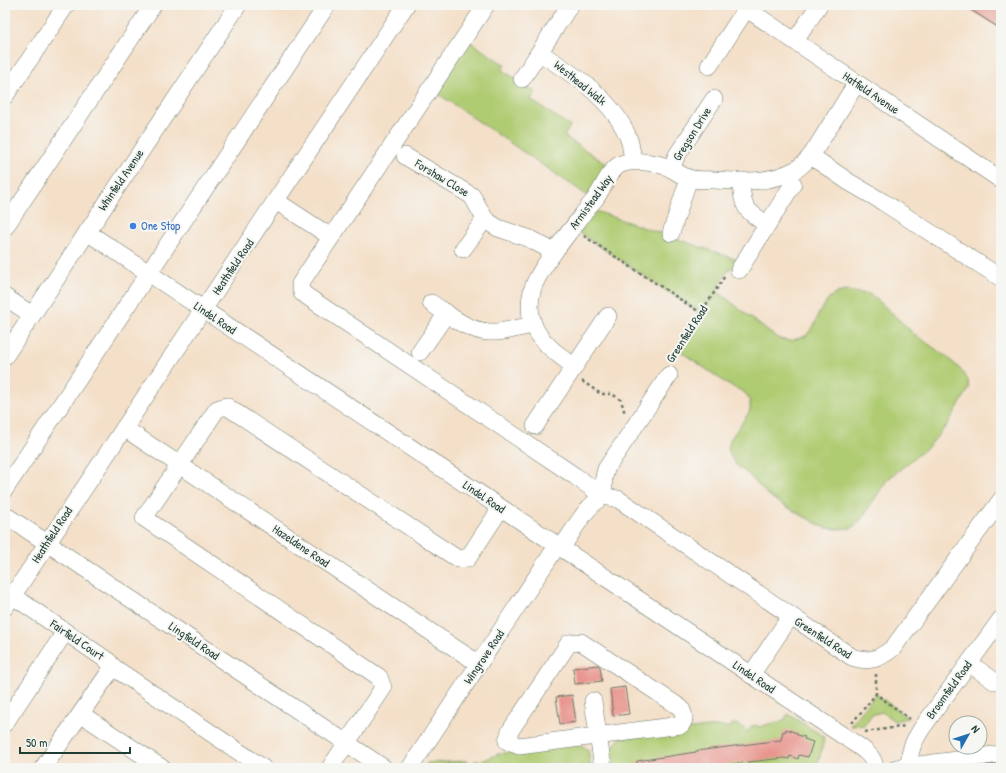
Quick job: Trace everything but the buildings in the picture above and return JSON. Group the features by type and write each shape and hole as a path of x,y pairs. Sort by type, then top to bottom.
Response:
{"street":[{"path":"5,96 66,5"},
{"path":"5,227 152,5"},
{"name":"Whinfield Avenue","path":"5,356 238,5"},
{"path":"5,489 327,5"},
{"name":"Heathfield Road","path":"9,602 47,542 204,310 406,5"},
{"path":"486,5 300,284 302,293 603,496 596,500 589,508 559,547"},
{"path":"522,79 570,5"},
{"path":"795,41 819,5"},
{"path":"709,66 743,7"},
{"name":"Hatfield Avenue","path":"743,7 1001,180"},
{"name":"Westhead Walk","path":"540,52 560,65 601,97 617,117 629,137 633,161"},
{"path":"633,161 646,162 671,169 688,178 741,182 760,180 796,170 811,156 856,84"},
{"name":"Gregson Drive","path":"671,169 677,155 714,99"},
{"name":"Forshaw Close","path":"405,156 472,196 485,219 498,228 528,238 554,252"},
{"path":"811,156 849,182 883,202 1001,278"},
{"name":"Armistead Way","path":"572,370 539,337 532,325 529,306 532,288 554,252 594,200 614,169 620,165 633,161"},
{"path":"671,233 688,178"},
{"path":"741,182 745,208 755,217 768,225"},
{"path":"739,270 794,184"},
{"path":"276,201 331,237"},
{"path":"463,249 485,219"},
{"name":"Lindel Road","path":"87,232 843,736 866,752 875,763 875,768"},
{"path":"5,297 32,315"},
{"path":"431,303 465,325 480,331 501,331 532,325"},
{"path":"420,352 447,313"},
{"path":"535,426 608,316"},
{"name":"Greenfield Road","path":"669,375 606,469 603,496 618,499 790,617 852,657 861,660 874,659"},
{"path":"330,768 383,688 379,677 144,518 217,409 226,406 458,559 468,558 501,508"},
{"name":"Hazeldene Road","path":"124,428 479,664"},
{"path":"874,659 887,653 898,642 1001,500"},
{"name":"Lingfield Road","path":"5,515 384,768"},
{"name":"Wingrove Road","path":"410,768 559,547"},
{"name":"Fairfield Court","path":"9,602 66,632 108,661 113,667 43,768"},
{"path":"751,675 790,617"},
{"name":"Broomfield Road","path":"904,767 909,758 919,726 969,663 1001,619"},
{"path":"5,723 66,632"},
{"path":"581,642 681,708 685,717 681,725 598,737 519,746 507,741 510,731 569,643 581,642"},
{"path":"969,663 994,681 1001,681"},
{"path":"113,667 263,768"},
{"path":"593,701 603,768"},
{"path":"81,714 162,768"},
{"path":"904,767 1001,754"}],"path":[{"path":"572,228 701,313"},
{"name":"Greenfield Road","path":"669,375 664,370 730,268 739,270"},
{"path":"572,370 601,394 612,394 621,400 630,432"},
{"path":"843,736 876,694 877,677 874,659"},
{"path":"876,694 919,726"},
{"path":"843,736 919,726"}],"green space":[{"path":"464,38 505,65 502,70 536,92 531,100 570,126 564,136 614,169 594,200 431,89"},
{"path":"587,208 744,262 739,270 730,268 716,290 770,333 780,339 790,341 806,336 815,324 818,315 829,298 837,293 846,291 869,294 880,302 914,334 947,357 960,369 968,380 969,389 947,425 929,446 887,480 860,521 852,528 825,528 778,502 767,494 747,473 737,466 728,452 730,440 750,411 750,401 747,395 729,385 677,349 700,313 572,228"},
{"path":"876,694 908,718 894,721 882,712 871,715 865,725 850,726"},
{"path":"788,714 823,736 824,740 818,763 779,768 615,768 612,748 620,738 708,727 732,727 732,724 736,724 745,729 746,733 752,725 757,725 758,727 784,720"},
{"path":"579,743 588,750 591,768 424,768 427,763 466,761 471,763 478,760 480,762 498,754"}],"tram line":[{"path":"973,768 1001,764"}],"place":[{"name":"One Stop","path":"133,226"}]}
